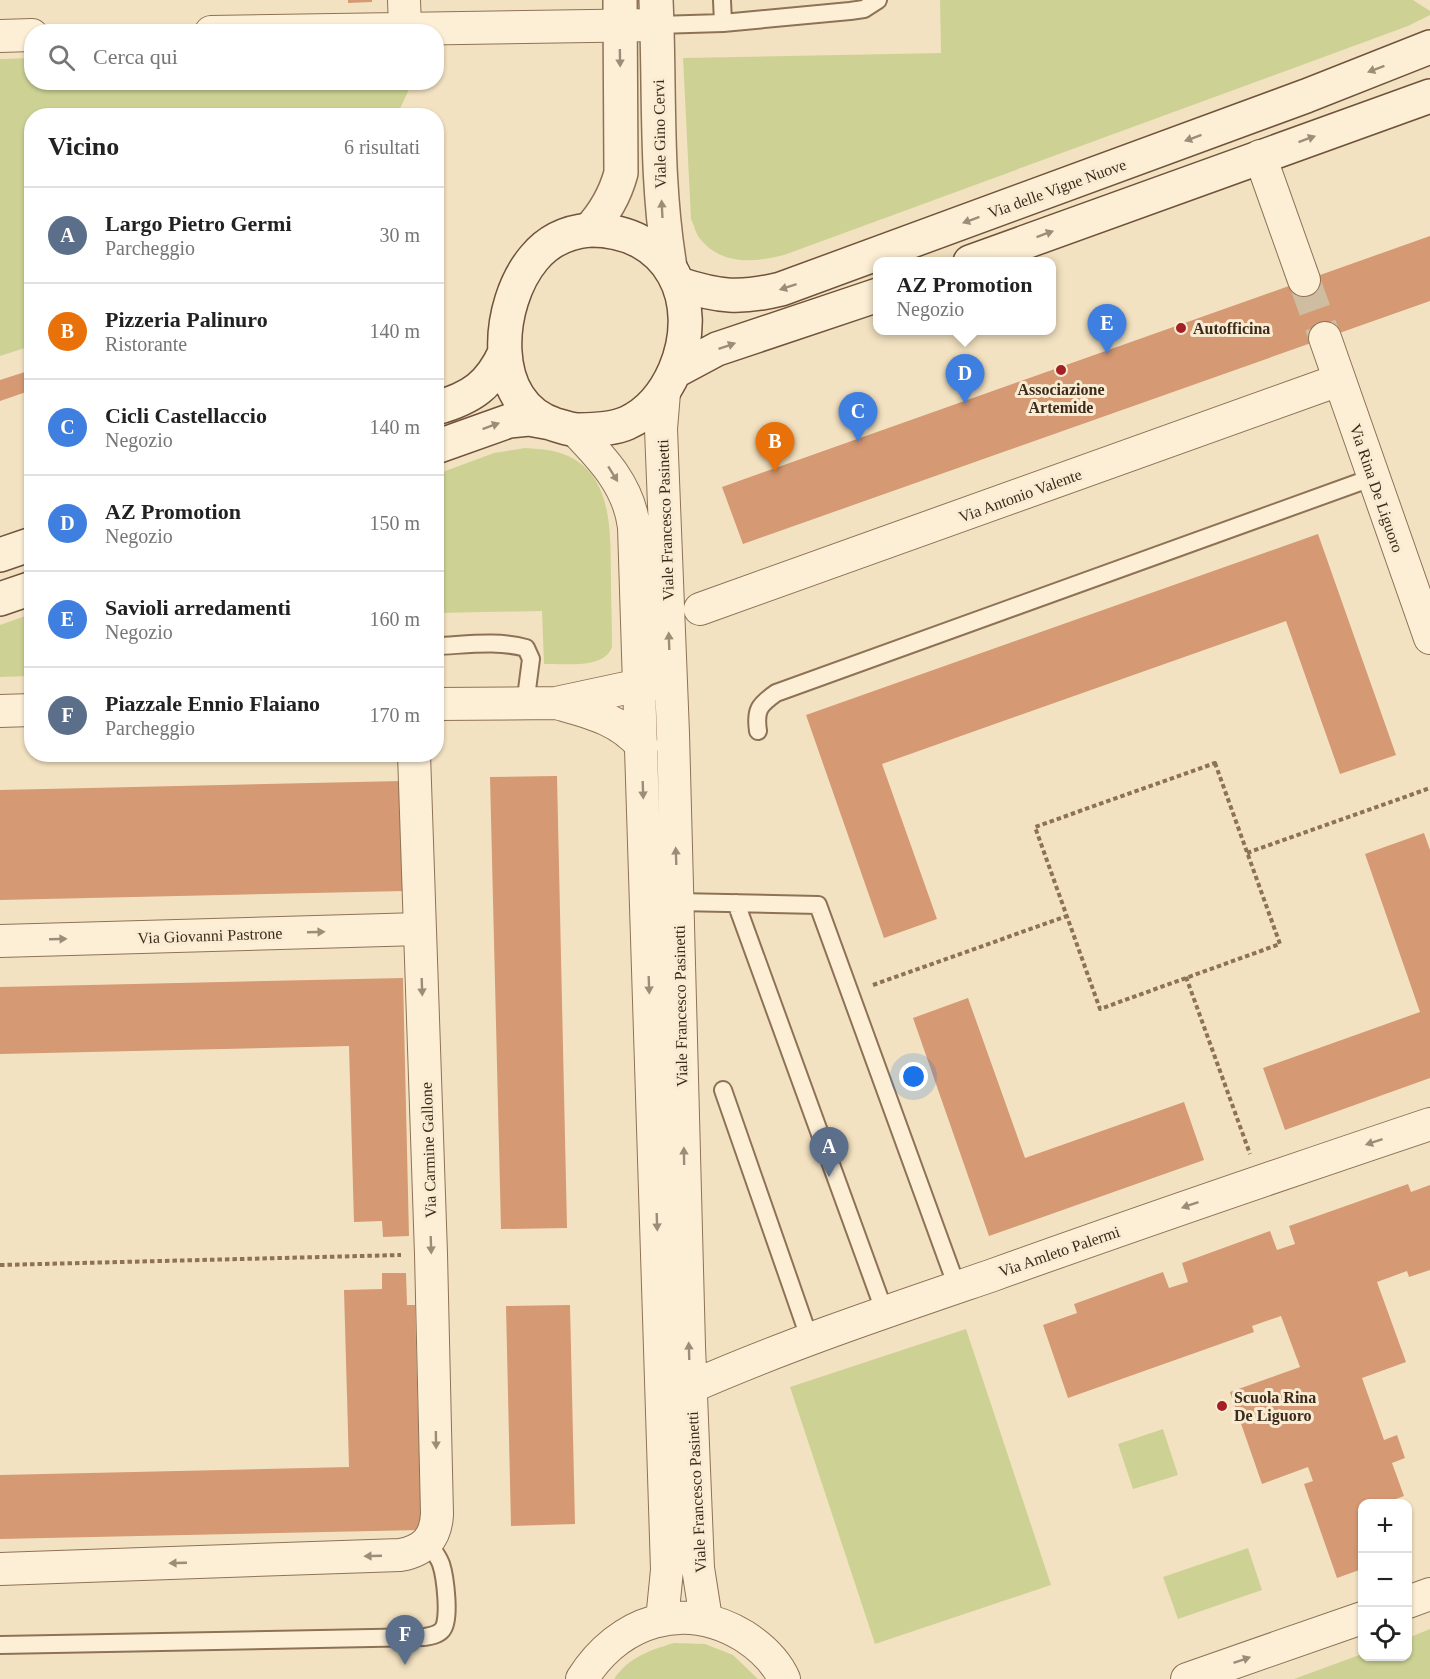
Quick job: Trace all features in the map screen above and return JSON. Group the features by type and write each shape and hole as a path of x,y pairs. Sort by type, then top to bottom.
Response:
{"main road":[{"name":"Viale Gino Cervi","path":"657,12 660,179 663,222 674,275"},
{"path":"589,230 612,199 621,173 620,13"},
{"name":"Via delle Vigne Nuove","path":"674,275 702,291 734,297 782,289 1306,96 1430,47"},
{"path":"981,257 1430,96"},
{"path":"444,444 508,421 529,419 563,427 599,429 626,423 649,409 669,382 682,353 686,328 684,302 674,275 653,250 631,237 613,231 576,231 558,238 545,247 528,267 511,303 505,351 510,380 518,398 532,413 563,427"},
{"path":"669,382 717,349 873,297"},
{"path":"444,406 482,386 496,372 505,351"},
{"path":"0,555 24,547"},
{"path":"0,599 24,591"}],"street":[{"path":"297,24 404,14 657,12"},
{"path":"0,36 24,35"},
{"path":"1260,156 1304,280"},
{"name":"Via Rina De Liguoro","path":"1325,338 1430,638"},
{"name":"Via Antonio Valente","path":"700,609 1340,380"},
{"name":"Viale Francesco Pasinetti","path":"669,382 661,429 671,683 691,1387 698,1569 706,1619"},
{"name":"Viale Francesco Pasinetti","path":"563,427 608,466 629,504 633,518 667,1570 662,1620"},
{"path":"444,704 556,703 640,685 671,683"},
{"path":"556,703 611,720 632,735 642,746"},
{"path":"0,711 24,710"},
{"name":"Via Carmine Gallone","path":"414,762 431,1254 437,1514 434,1534 428,1543"},
{"name":"Via Giovanni Pastrone","path":"0,941 420,929"},
{"name":"Via Amleto Palermi","path":"691,1387 810,1340 957,1287 1260,1180 1430,1124"},
{"path":"0,1569 400,1555 419,1550 428,1543"},
{"path":"1412,1600 1430,1594"},
{"path":"582,1679 603,1651 630,1631 662,1620 679,1618 706,1619 729,1627 757,1644 780,1669 784,1679"},
{"path":"1187,1679 1358,1619"}],"lane":[{"path":"722,0 723,23"},
{"path":"657,12 723,23 864,9 878,0"},
{"path":"758,731 756,715 763,702 776,693 1374,477"},
{"path":"444,646 499,644 526,648 531,659 525,705"},
{"path":"677,902 818,905 957,1287"},
{"path":"736,903 885,1313"},
{"path":"723,1090 810,1340"},
{"path":"0,1645 424,1637 443,1630 447,1621 445,1577 440,1562 428,1543"}],"path":[{"path":"1215,763 1247,853 1280,944 1100,1009 1035,827 1215,763"},
{"path":"1247,853 1430,788"},
{"path":"850,993 1067,916"},
{"path":"1186,977 1260,1180"},
{"path":"0,1265 431,1254"}],"green space":[{"path":"940,0 1413,0 1430,11 1430,15 1408,26 784,255 751,260 730,258 719,254 699,238 691,219 683,58 941,53"},
{"path":"24,58 24,90 409,90 400,108 24,108 24,348 0,356 0,59"},
{"path":"525,448 556,452 574,459 587,469 597,482 607,512 610,545 612,647 601,659 582,664 544,664 542,611 444,613 444,471 494,453"},
{"path":"24,616 24,676 0,677 0,625"},
{"path":"966,1329 1051,1585 875,1644 790,1387"},
{"path":"1163,1429 1178,1475 1133,1489 1118,1444"},
{"path":"1248,1548 1262,1590 1178,1619 1163,1577"},
{"path":"1430,1629 1430,1679 1294,1679 1358,1655 1358,1661 1412,1661 1412,1636"},
{"path":"674,1643 705,1644 733,1655 758,1679 614,1679 633,1660"}],"building":[{"path":"348,0 372,0 372,2 348,3"},
{"path":"1430,236 1430,301 743,544 722,487"},
{"path":"24,372 24,393 0,401 0,380"},
{"path":"1318,534 1396,755 1340,774 1286,621 882,764 937,919 884,938 806,715"},
{"path":"557,776 567,1228 501,1229 490,777"},
{"path":"402,781 405,891 0,900 0,790"},
{"path":"1424,833 1430,850 1430,1078 1285,1130 1263,1068 1420,1012 1365,854"},
{"path":"403,978 409,1236 383,1237 382,1221 354,1222 349,1046 0,1054 0,987"},
{"path":"968,998 1025,1158 1184,1102 1204,1160 989,1236 913,1018"},
{"path":"1408,1184 1411,1192 1430,1185 1430,1270 1409,1277 1407,1271 1377,1282 1406,1362 1362,1378 1384,1440 1397,1435 1405,1458 1392,1463 1404,1496 1396,1499 1358,1499 1358,1570 1337,1578 1304,1484 1313,1481 1308,1467 1262,1484 1230,1392 1300,1367 1281,1316 1252,1326 1254,1332 1068,1398 1043,1325 1077,1313 1074,1304 1163,1272 1169,1288 1188,1282 1182,1263 1270,1231 1277,1250 1295,1244 1289,1226"},
{"path":"382,1273 406,1273 407,1305 415,1305 421,1530 0,1539 0,1475 349,1467 344,1290 382,1289"},
{"path":"570,1305 575,1524 511,1526 506,1306"}],"tunnel":[{"path":"1304,280 1325,338"}],"place":[{"name":"Autofficina","path":"1181,328"},
{"name":"Savioli arredamenti","path":"1107,354"},
{"name":"Associazione Artemide","path":"1061,370"},
{"name":"AZ Promotion","path":"965,404"},
{"name":"Cicli Castellaccio","path":"858,442"},
{"name":"Pizzeria Palinuro","path":"775,472"},
{"name":"Largo Pietro Germi","path":"829,1177"},
{"name":"Scuola Rina De Liguoro","path":"1222,1406"},
{"name":"Piazzale Ennio Flaiano","path":"405,1665"}]}
